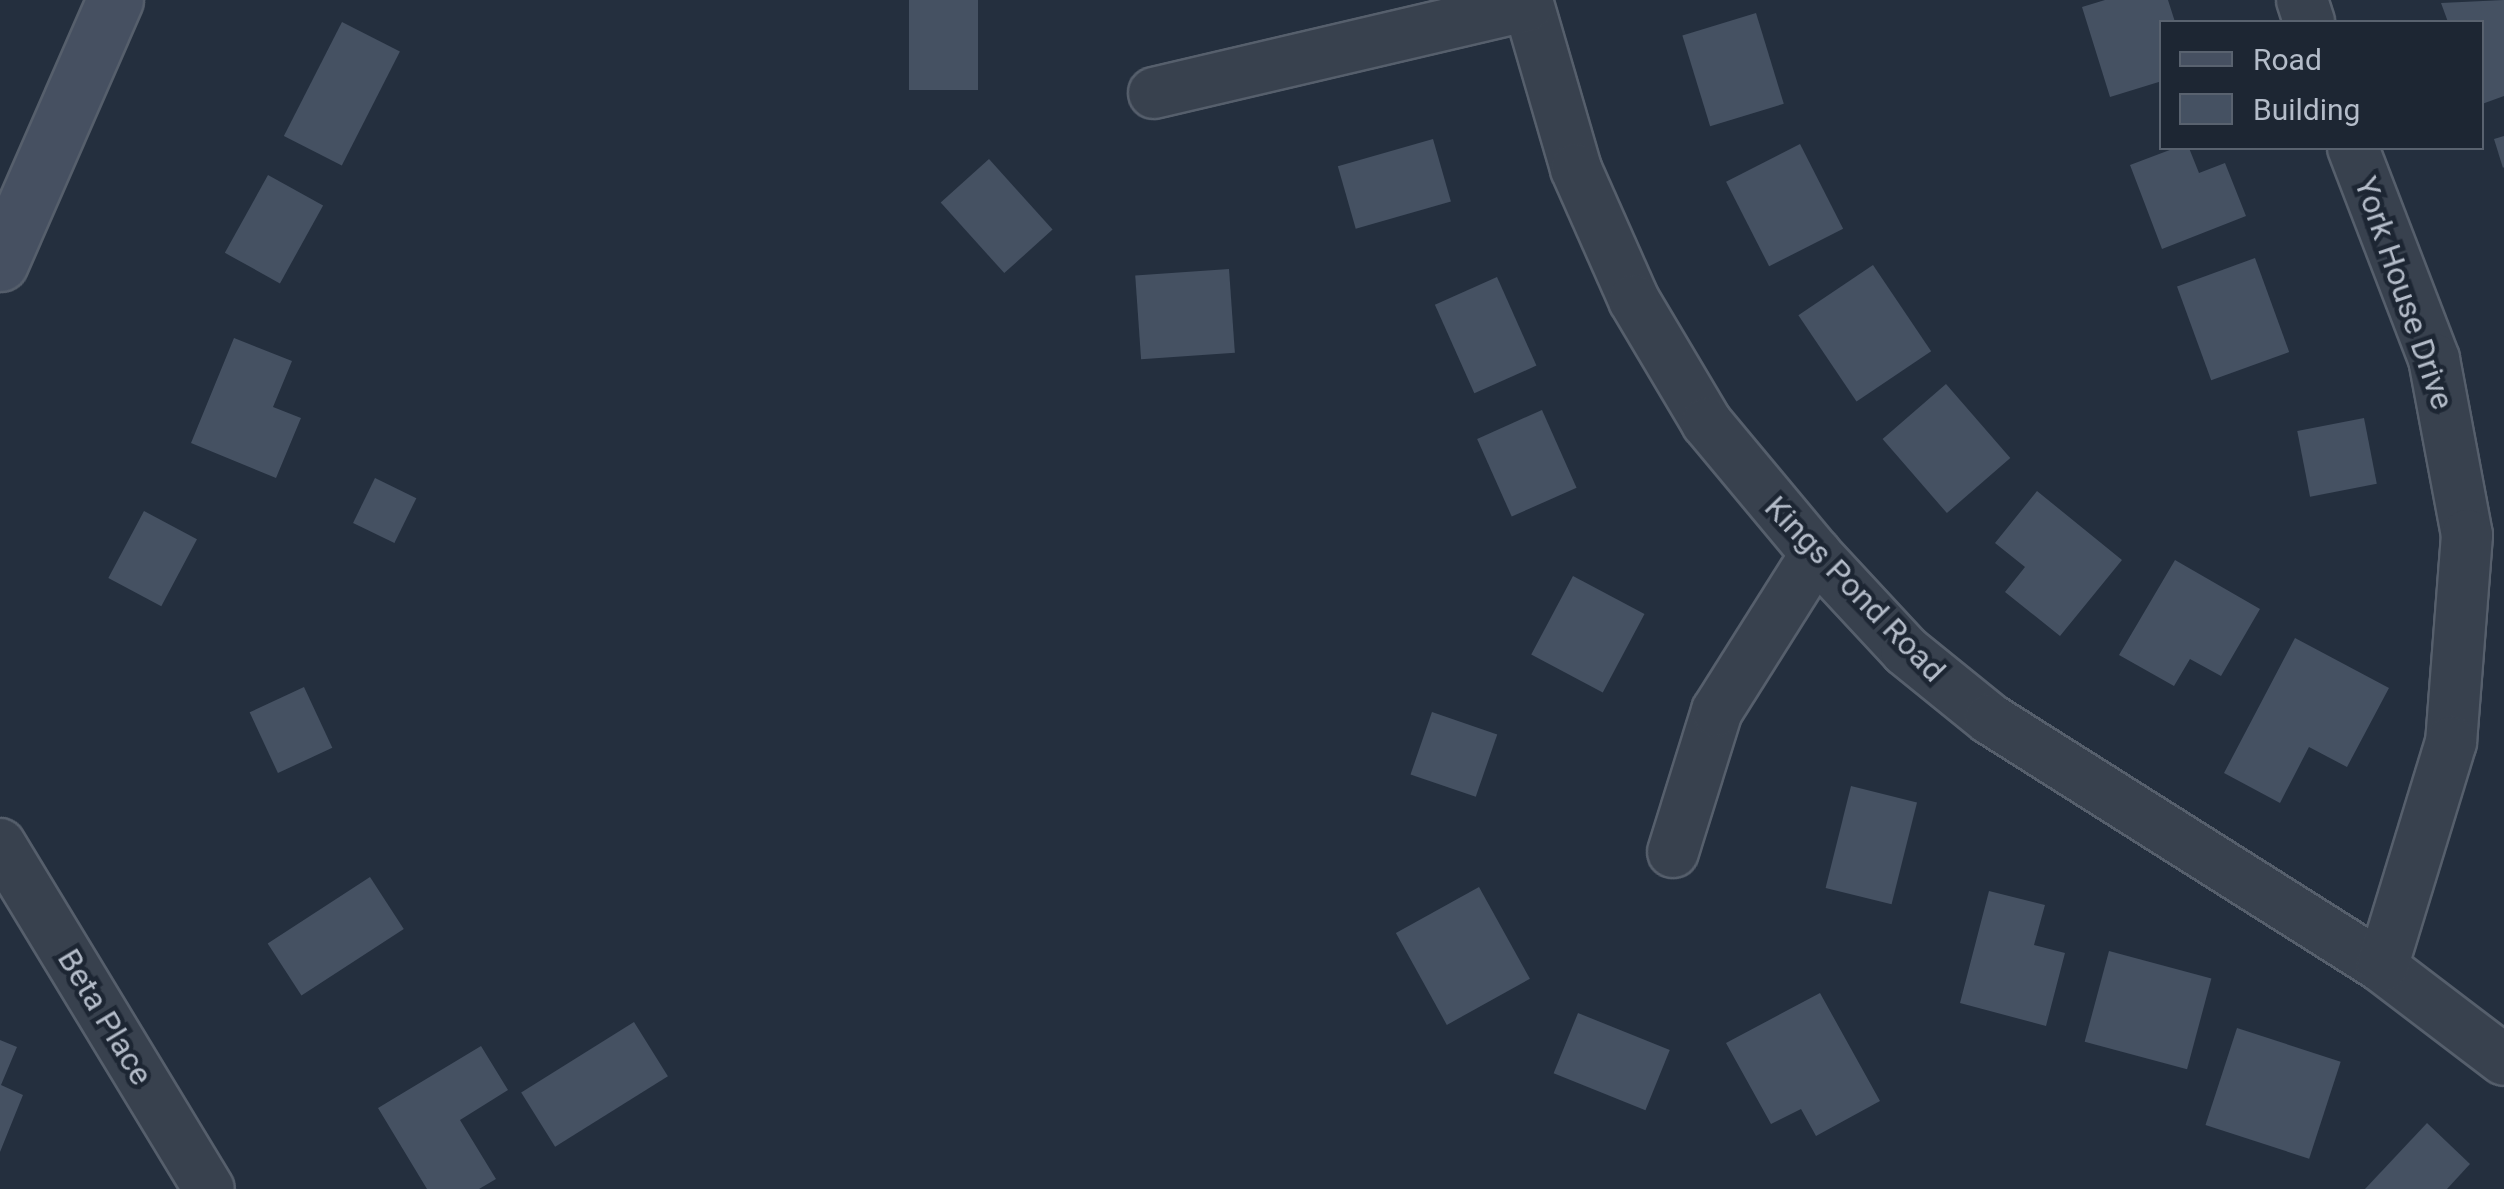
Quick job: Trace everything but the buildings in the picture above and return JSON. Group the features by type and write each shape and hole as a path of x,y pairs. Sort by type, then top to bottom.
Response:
{"main road":[{"path":"0,263 115,0"}],"street":[{"path":"1154,93 1527,2"},
{"name":"Kings Pond Road","path":"1527,2 1576,169 1634,300 1707,423 1816,554 1906,651 1990,719 2382,967 2504,1060"},
{"name":"York House Drive","path":"2354,150 2434,359 2467,535 2451,742 2382,967"},
{"path":"1672,852 1717,711 1816,554"},
{"name":"Beta Place","path":"0,844 209,1189"}]}
